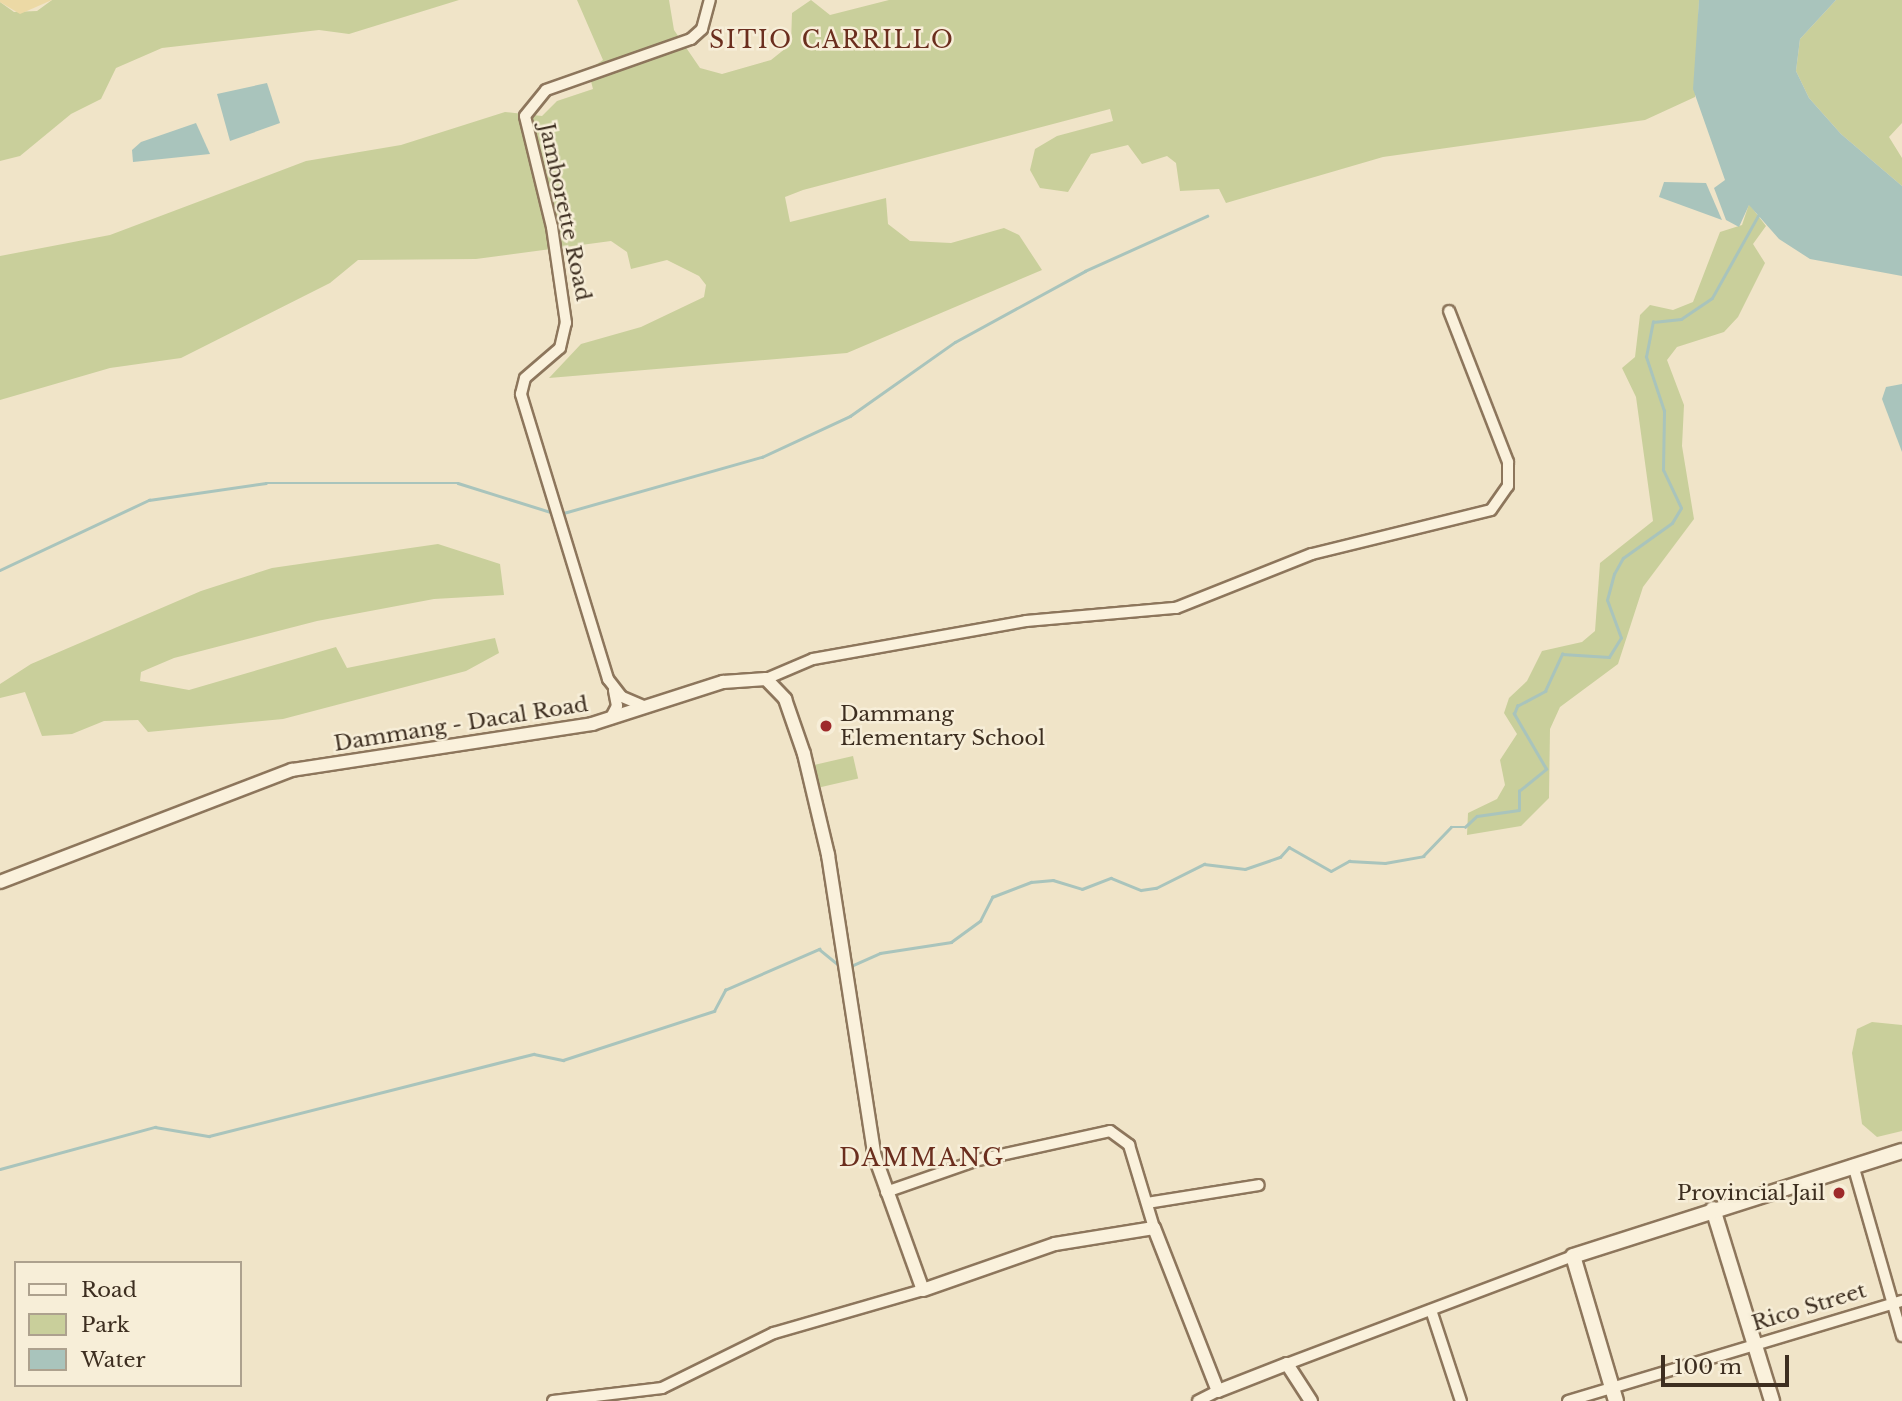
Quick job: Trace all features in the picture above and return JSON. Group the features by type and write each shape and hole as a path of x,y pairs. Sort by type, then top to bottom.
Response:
{"main road":[{"path":"1614,1394 1573,1256 1713,1209 1902,1151"},
{"path":"1713,1209 1772,1401"}],"street":[{"name":"Jamborette Road","path":"614,690 552,510 521,394 525,378 560,348 566,306 527,128 528,108 546,90 691,39 702,29 710,0"},
{"path":"923,1290 886,1192 869,1129 845,962 804,754 785,699 766,679 813,659 1026,621 1176,608 1312,554 1491,510 1508,486 1508,462 1449,311"},
{"name":"Dammang - Dacal Road","path":"0,882 292,770 610,719 740,678 766,679"},
{"path":"614,690 646,707"},
{"path":"610,719 617,705 614,690"},
{"path":"886,1192 958,1165 1105,1130 1129,1145 1154,1228 1218,1391"},
{"path":"1853,1165 1897,1301 1902,1336"},
{"path":"1147,1203 1258,1185"},
{"path":"553,1401 662,1388 774,1333 923,1290 1055,1244 1154,1228"},
{"path":"1198,1401 1287,1364 1573,1256"},
{"name":"Rico Street","path":"1568,1401 1614,1394 1755,1343 1897,1301"},
{"path":"1431,1310 1461,1401"},
{"path":"1287,1364 1311,1401"}],"green space":[{"path":"52,0 459,0 349,34 319,30 162,48 116,68 101,99 71,114 20,156 0,161 0,2 14,12 37,11"},
{"path":"577,0 669,0 674,30 700,68 722,74 771,60 791,44 792,13 811,0 830,15 889,0 1699,0 1695,97 1645,120 1383,157 1226,203 1219,189 1180,191 1176,163 1167,156 1142,164 1128,145 1091,154 1068,192 1040,188 1030,170 1035,149 1057,136 1113,121 1110,109 803,190 785,197 790,222 886,198 888,224 910,241 951,243 1004,228 1019,235 1042,270 847,353 549,378 581,344 641,327 704,297 706,285 699,276 667,260 631,269 627,252 611,241 476,259 358,260 330,283 181,358 110,368 0,400 0,256 110,235 306,161 401,145 505,112 542,116 557,101 593,89 588,70 603,60"},
{"path":"1836,0 1902,0 1902,123 1889,137 1902,158 1902,186 1841,134 1809,98 1796,71 1800,39"},
{"path":"1749,204 1766,226 1753,244 1765,263 1738,317 1724,332 1677,347 1667,360 1684,405 1682,446 1694,519 1643,587 1618,664 1560,707 1550,729 1549,798 1521,826 1467,835 1468,813 1497,799 1505,785 1500,760 1517,734 1504,713 1509,698 1527,681 1542,651 1582,642 1595,631 1600,563 1653,521 1636,397 1622,368 1635,357 1640,315 1650,305 1673,310 1693,302 1720,232 1742,225"},
{"path":"438,544 500,564 504,595 434,599 317,621 174,658 141,672 140,681 189,690 336,647 347,668 495,638 499,653 466,671 283,719 148,732 138,720 104,721 72,734 42,736 25,692 0,698 0,684 31,664 201,591 272,568"},
{"path":"853,756 858,778 819,787 814,765"},
{"path":"1872,1022 1902,1025 1902,1131 1877,1137 1862,1124 1852,1053 1857,1029"}],"sand":[{"path":"0,0 52,0 20,14 0,2"}],"water":[{"path":"1699,0 1836,0 1800,39 1796,71 1809,98 1841,134 1902,186 1902,276 1810,259 1779,239 1749,205 1739,227 1726,220 1714,188 1725,180 1693,89"},
{"path":"267,83 280,123 230,141 217,94"},
{"path":"196,123 210,154 133,162 132,150 141,142"},
{"path":"1664,182 1706,183 1722,220 1659,197"},
{"path":"1902,384 1902,452 1882,399 1886,387"}],"waterway":[{"path":"849,967 880,953 951,942 980,921 992,897 1031,882 1053,880 1082,889 1111,878 1141,890 1156,888 1204,864 1245,869 1280,857 1289,847 1331,871 1349,861 1385,863 1423,856 1451,827 1465,827 1477,816 1519,810 1519,791 1546,769 1514,714 1517,706 1545,691 1562,654 1609,657 1621,638 1607,600 1614,574 1623,558 1672,523 1681,508 1663,470 1664,411 1646,357 1653,322 1681,319 1712,298 1760,212"},
{"path":"560,514 762,457 850,416 955,342 1085,271 1207,216"},
{"path":"0,570 149,500 266,483 458,483 554,513"},
{"path":"0,1169 155,1127 209,1136 534,1054 563,1060 714,1011 725,990 819,949 840,966"}],"place":[{"name":"Dammang Elementary School","path":"826,726"},
{"name":"Provincial Jail","path":"1839,1193"}],"district":[{"name":"SITIO CARRILLO","path":"832,40"},
{"name":"DAMMANG","path":"922,1158"}]}
